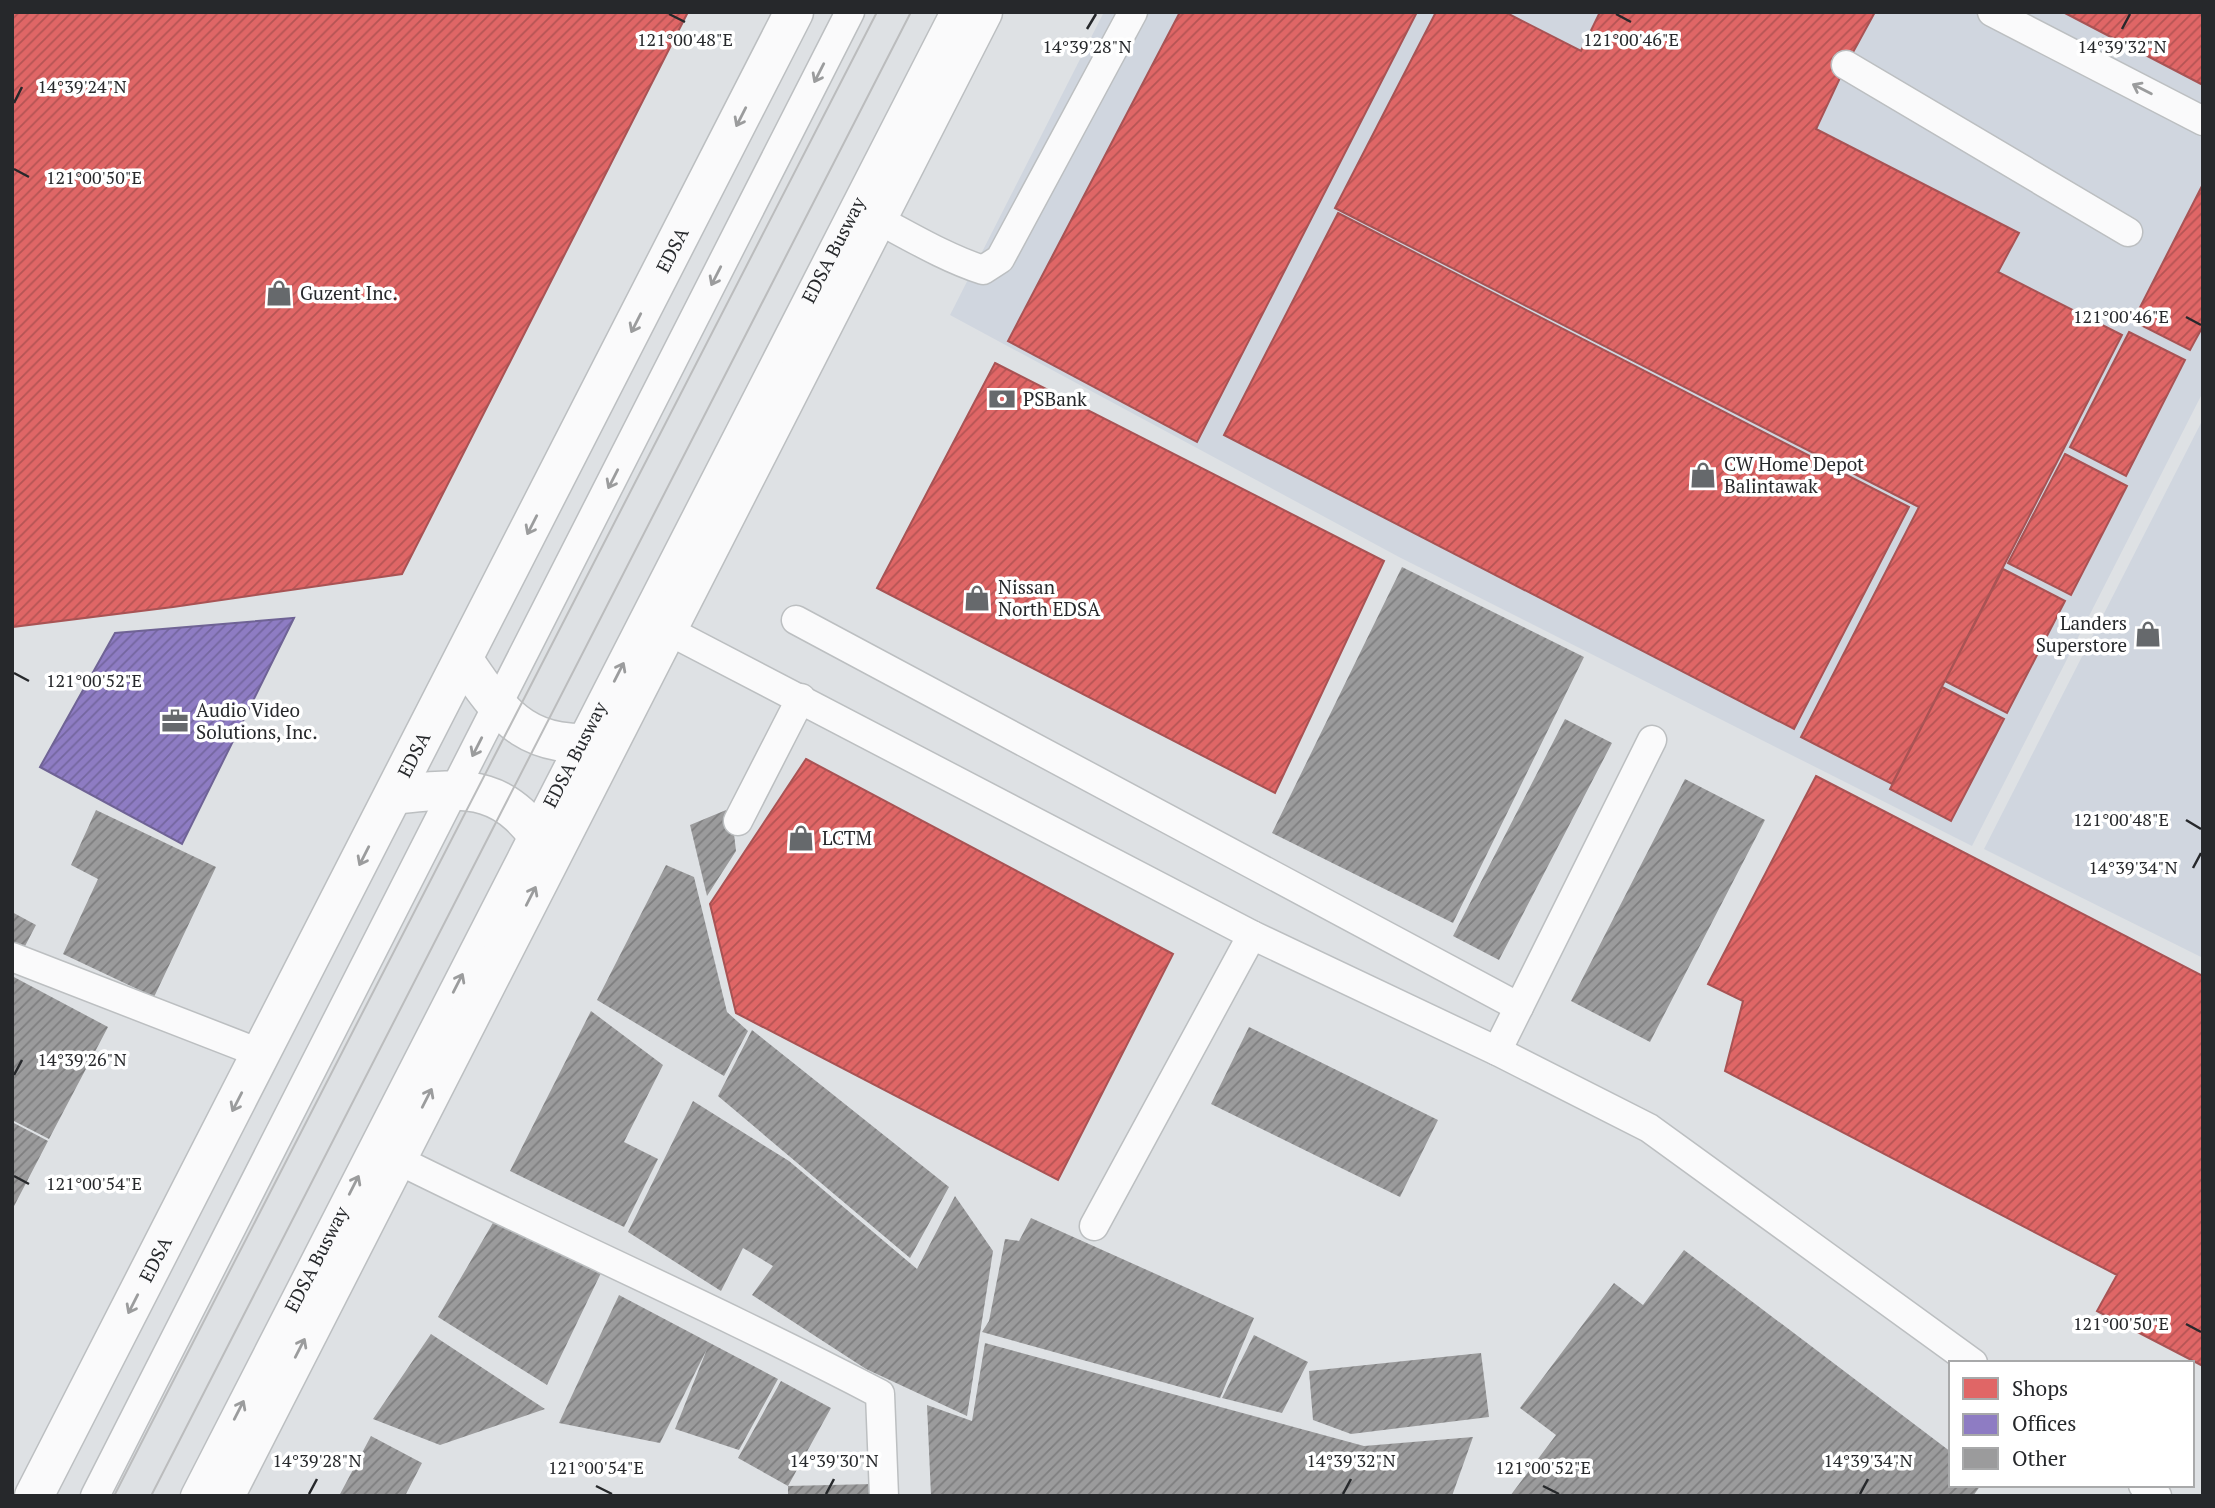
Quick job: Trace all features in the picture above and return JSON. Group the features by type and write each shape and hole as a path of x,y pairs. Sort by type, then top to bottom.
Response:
{"highway":[{"name":"EDSA","path":"34,1496 794,12"},
{"path":"216,1483 397,1159 544,843 595,743 667,630 983,12"},
{"path":"464,660 497,708 527,731 563,743 595,743"},
{"path":"395,795 456,789 479,793 500,801 519,814 544,843"}],"lane":[{"path":"95,1496 850,12"},
{"name":"EDSA Busway","path":"595,743 955,12"},
{"path":"877,219 960,262 983,270 1000,259 1133,12"},
{"path":"1992,12 2203,121"},
{"path":"1846,65 2128,232"},
{"path":"796,620 1519,1007"},
{"path":"667,630 1252,935 1497,1051 1649,1128 1970,1361"},
{"path":"738,821 801,698"},
{"path":"1497,1051 1652,740"},
{"name":"EDSA Busway","path":"195,1496 216,1483 544,843"},
{"path":"1094,1226 1252,935"},
{"path":"12,957 262,1054"},
{"path":"397,1159 481,1202 784,1343 880,1394 884,1496"}],"shaded area":[{"name":"CW Home Depot Balintawak","path":"1104,12 2203,12 2203,392 1972,846 1399,557 950,315"},
{"name":"Landers Superstore","path":"2203,419 2203,958 1984,849"}],"building: Shops":[{"name":"Guzent Inc.","path":"12,12 688,12 402,574 12,627"},
{"path":"1180,12 1417,12 1197,442 1008,341"},
{"path":"1436,12 1505,12 1581,51 1600,12 1875,12 1816,129 2019,233 1998,272 2122,335 1892,784 1801,737 1919,507 1335,208"},
{"path":"2063,12 2203,12 2203,85"},
{"path":"2203,184 2203,326 2190,350 2133,321"},
{"path":"1338,213 1909,507 1794,729 1224,435"},
{"path":"2129,332 2185,360 2126,476 2070,447"},
{"path":"995,363 1384,561 1275,793 877,588"},
{"path":"2065,454 2127,486 2071,595 2008,563"},
{"path":"2003,569 2065,601 2007,713 1945,681"},
{"path":"1942,687 2004,719 1951,821 1890,789"},
{"path":"806,759 1173,954 1058,1180 736,1013 710,904"},
{"path":"1816,776 2203,976 2203,1366 2097,1311 2117,1275 1725,1071 1743,1001 1708,984"}],"building: Offices":[{"path":"294,618 182,844 40,767 115,633"}],"building: Other":[{"path":"1402,567 1584,657 1453,923 1272,833"},
{"path":"1565,719 1612,743 1499,960 1453,936"},
{"path":"1685,779 1765,820 1650,1042 1571,1001"},
{"path":"731,808 736,851 707,896 690,825"},
{"path":"96,810 216,867 154,997 63,954 98,879 71,865"},
{"path":"666,865 694,877 727,1012 748,1031 724,1076 597,1000"},
{"path":"12,912 36,925 23,950 12,945"},
{"path":"12,976 108,1027 49,1139 12,1120"},
{"path":"591,1011 663,1065 624,1142 658,1159 624,1227 510,1171"},
{"path":"1249,1027 1438,1120 1400,1197 1211,1104"},
{"path":"752,1030 949,1187 910,1258 718,1096"},
{"path":"693,1101 789,1161 917,1269 955,1196 993,1251 967,1416 866,1369 752,1295 773,1266 743,1248 721,1291 628,1232"},
{"path":"12,1122 48,1141 12,1210"},
{"path":"1031,1218 1254,1318 1220,1398 982,1332 989,1321 1005,1239 1019,1241"},
{"path":"494,1221 601,1273 547,1385 438,1317"},
{"path":"1684,1250 1949,1450 1949,1487 1980,1487 1973,1496 1510,1496 1556,1435 1520,1408 1614,1283 1643,1305"},
{"path":"619,1295 778,1379 739,1450 675,1429 707,1349 660,1443 559,1423"},
{"path":"431,1334 545,1409 440,1445 373,1419"},
{"path":"1254,1335 1308,1362 1282,1413 1222,1398"},
{"path":"985,1343 1364,1446 1473,1437 1452,1496 931,1496 927,1405 972,1421"},
{"path":"1481,1353 1489,1417 1351,1434 1313,1420 1309,1371"},
{"path":"781,1381 831,1408 788,1486 738,1458"},
{"path":"371,1436 422,1463 405,1496 339,1496"},
{"path":"873,1484 872,1496 788,1496 788,1486"}],"tram line":[{"path":"114,1496 877,12"},
{"path":"151,1496 911,12"}],"place":[{"name":"Guzent Inc.","path":"279,293"},
{"name":"PSBank","path":"1002,399"},
{"name":"CW Home Depot Balintawak","path":"1703,475"},
{"name":"Nissan North EDSA","path":"977,598"},
{"name":"Landers Superstore","path":"2148,634"},
{"name":"Audio Video Solutions, Inc.","path":"175,721"},
{"name":"LCTM","path":"801,838"}]}
